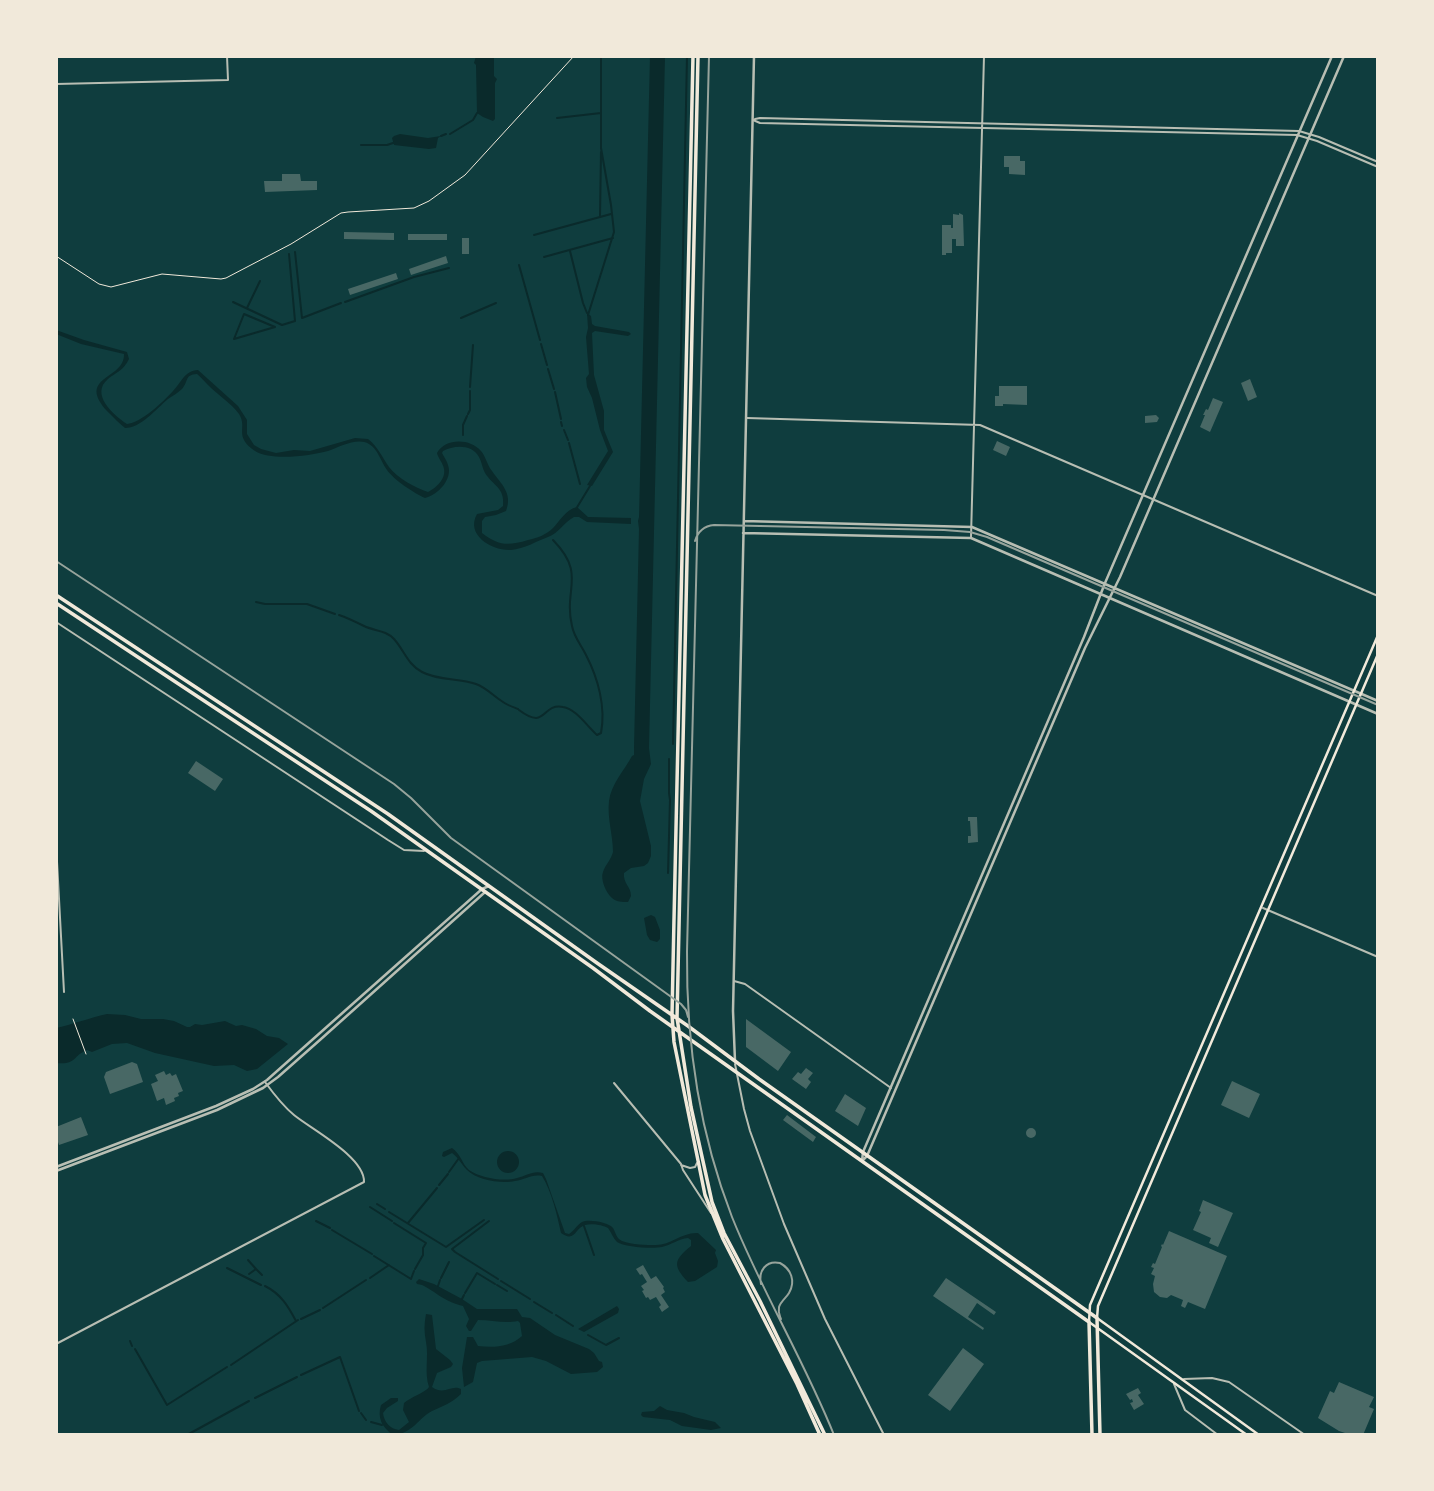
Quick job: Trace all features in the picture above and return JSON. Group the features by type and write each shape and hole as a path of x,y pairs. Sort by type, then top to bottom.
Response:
{"main road":[{"path":"696,56 673,1028 697,1160 711,1213 822,1435"},
{"path":"56,594 379,808 1259,1435"},
{"path":"56,603 427,850 1247,1435"},
{"path":"1092,1435 1089,1312 1094,1294 1378,635"},
{"path":"1100,1435 1097,1318 1101,1297 1378,654"},
{"path":"674,1016 712,1202 724,1233 760,1301 822,1435"}],"street":[{"path":"56,84 228,80 227,56"},
{"path":"754,56 733,981 735,1064 750,1131 784,1224 825,1319 884,1435"},
{"path":"971,538 984,56"},
{"path":"862,1161 1100,594 1332,56"},
{"path":"865,1154 895,1091 1085,648 1153,500 1344,56"},
{"path":"752,120 760,118 1298,133 1378,162"},
{"path":"1310,136 1378,167"},
{"path":"746,418 980,425 1378,596"},
{"path":"744,522 972,527 1378,701"},
{"path":"743,533 971,538 1378,714"},
{"path":"56,622 404,850 427,850"},
{"path":"56,844 64,992"},
{"path":"56,1169 216,1106 266,1083 489,886"},
{"path":"1261,907 1378,957"},
{"path":"56,947 61,947"},
{"path":"733,981 745,984 895,1091"},
{"path":"56,1344 364,1182 365,1178 358,1167 337,1145 293,1114 266,1083"},
{"path":"614,1083 681,1164 711,1213"},
{"path":"681,1164 690,1168 696,1165 697,1160"},
{"path":"1181,1379 1212,1378 1229,1382 1305,1435"},
{"path":"1174,1383 1185,1410 1218,1435"}],"path":[{"path":"56,256 99,284 111,287 162,274 221,279 291,244 341,214 418,207 465,175 574,56"},
{"path":"74,1018 86,1054"}],"water":[{"path":"476,56 494,56 494,76 497,79 493,121 477,113 474,63"},
{"path":"650,56 665,56 649,748 651,764 644,779 640,801 651,856 644,866 631,868 624,873 631,896 628,902 624,902 610,896 602,875 613,852 610,795 634,755"},
{"path":"400,134 428,138 441,136 436,148 429,149 394,145 392,138"},
{"path":"587,313 595,326 631,334 592,333 594,375 604,411 604,430 613,452 592,486 587,485 608,451 587,387"},
{"path":"56,330 127,352 127,363 108,379 101,391 110,410 127,424 152,411 186,375 198,370 238,406 247,420 247,434 254,445 261,449 276,453 310,451 355,438 368,439 397,475 428,492 442,480 443,467 437,453 441,448 452,442 471,444 483,453 507,494 506,511 485,517 482,521 482,533 499,543 515,543 541,536 553,528 566,513 577,507 588,517 631,518 631,524 587,522 574,517 552,535 526,547 511,550 496,548 477,535 474,522 477,514 498,510 503,506 502,495 472,450 457,447 443,451 449,470 448,476 439,490 425,498 394,478 375,449 364,442 354,442 301,456 262,454 244,441 241,419 236,410 197,374 188,377 182,389 137,425 125,428 108,412 99,400 97,391 104,379 117,369 124,354 81,344 56,334"},
{"path":"651,915 655,917 660,930 660,939 657,942 650,940 647,935 644,918"},
{"path":"107,1014 163,1019 187,1027 225,1021 256,1029 288,1044 257,1069 247,1071 234,1065 214,1066 155,1053 127,1043 112,1044 92,1052 87,1050 71,1061 56,1063 56,1028"},
{"path":"452,1148 469,1170 486,1177 512,1179 543,1173 565,1233 569,1234 582,1222 603,1223 613,1228 620,1240 648,1245 667,1243 687,1234 698,1233 716,1250 717,1267 695,1281 688,1282 679,1271 677,1263 691,1246 691,1240 688,1238 662,1247 632,1246 617,1242 608,1228 591,1224 585,1225 572,1236 566,1236 561,1233 551,1196 542,1176 509,1182 483,1179 467,1170 452,1153 442,1156 443,1152"},
{"path":"504,1151 512,1151 519,1158 519,1166 512,1173 504,1173 497,1166 497,1158"},
{"path":"419,1279 434,1284 477,1309 517,1309 522,1317 530,1318 555,1335 589,1349 602,1362 603,1367 597,1372 571,1374 532,1357 482,1361 477,1363 473,1382 464,1387 462,1368 467,1337 473,1337 478,1346 507,1345 522,1336 520,1323 478,1320 469,1331 466,1326 469,1319 463,1306 417,1284"},
{"path":"617,1306 618,1313 584,1332 578,1329"},
{"path":"426,1314 432,1315 436,1349 453,1364 437,1373 432,1387 441,1390 457,1388 461,1389 461,1394 427,1414 411,1428 393,1435 381,1422 381,1405 391,1398 398,1398 398,1401 383,1413 388,1424 399,1430 409,1422 403,1410 404,1403 429,1387"},
{"path":"660,1406 715,1422 721,1428 711,1430 682,1426 670,1420 641,1415 642,1412 654,1411"}],"building":[{"path":"1004,156 1020,156 1020,161 1025,161 1025,175 1009,174 1009,167 1004,167"},
{"path":"282,174 300,174 301,181 317,181 317,190 265,192 264,181 282,181"},
{"path":"953,214 963,215 964,246 956,246 956,239 952,239 952,253 942,255 942,225 951,225 953,228"},
{"path":"344,232 394,233 394,240 344,239"},
{"path":"408,234 447,234 447,240 408,240"},
{"path":"462,238 469,238 469,254 462,254"},
{"path":"446,256 448,263 411,275 409,269"},
{"path":"396,273 398,279 350,295 348,289"},
{"path":"1250,379 1257,397 1248,401 1241,383"},
{"path":"999,386 1027,386 1027,405 995,406"},
{"path":"1213,398 1223,402 1210,432 1200,427 1203,415"},
{"path":"1156,415 1159,418 1157,422 1145,423 1145,416"},
{"path":"997,441 1010,447 1006,456 993,450"},
{"path":"196,761 223,779 215,791 188,773"},
{"path":"968,817 977,817 978,842 968,843 968,836 971,836"},
{"path":"746,1019 791,1052 778,1071 746,1047"},
{"path":"132,1062 137,1064 143,1082 110,1094 104,1077 106,1072"},
{"path":"806,1068 813,1073 808,1079 811,1082 806,1089 792,1079"},
{"path":"164,1071 166,1075 176,1074 183,1091 174,1098 175,1101 166,1105 164,1098 157,1101 151,1084 158,1081 155,1075"},
{"path":"1232,1081 1260,1094 1249,1118 1221,1105"},
{"path":"845,1094 866,1108 858,1126 835,1111"},
{"path":"787,1115 816,1137 813,1142 783,1120"},
{"path":"81,1117 88,1135 59,1145 56,1127"},
{"path":"1031,1128 1035,1129 1035,1137 1031,1138 1027,1137 1026,1133 1027,1129"},
{"path":"1203,1200 1233,1213 1218,1247 1209,1243 1211,1238 1193,1230"},
{"path":"1169,1231 1227,1256 1205,1309 1188,1302 1185,1308 1181,1306 1183,1300 1171,1295 1167,1298 1160,1297 1154,1292 1155,1276 1151,1274 1154,1268 1151,1267 1155,1264"},
{"path":"643,1265 651,1279 656,1276 664,1287 665,1292 661,1295 669,1307 662,1312 656,1297 650,1300 642,1291 644,1290 641,1286 647,1282 636,1269"},
{"path":"946,1278 996,1312 994,1315 977,1303 968,1317 984,1328 983,1330 933,1296"},
{"path":"963,1348 984,1364 950,1411 928,1395"},
{"path":"1339,1382 1374,1397 1369,1407 1374,1409 1363,1435 1339,1431 1318,1418 1330,1391 1334,1393"},
{"path":"1138,1388 1141,1393 1138,1395 1144,1404 1134,1410 1130,1403 1133,1402 1132,1399 1126,1394"}],"waterway":[{"path":"588,315 614,232 601,148 601,56"},
{"path":"673,744 687,56"},
{"path":"450,134 473,120 477,113"},
{"path":"557,118 601,113"},
{"path":"441,136 446,134"},
{"path":"361,145 393,143"},
{"path":"600,217 601,152"},
{"path":"534,235 611,214"},
{"path":"544,257 613,238"},
{"path":"570,251 587,313"},
{"path":"295,252 302,318 341,303"},
{"path":"233,302 282,325 295,321 289,254"},
{"path":"519,265 540,340"},
{"path":"345,302 414,277 449,268"},
{"path":"247,308 260,281"},
{"path":"461,318 496,303"},
{"path":"244,314 275,327 234,339 244,314"},
{"path":"541,344 547,365"},
{"path":"470,387 473,345"},
{"path":"548,369 554,389"},
{"path":"468,414 470,391"},
{"path":"555,392 561,419"},
{"path":"463,435 467,416"},
{"path":"561,422 562,426"},
{"path":"564,430 568,440"},
{"path":"569,443 580,484"},
{"path":"576,509 590,486"},
{"path":"519,710 535,718 556,707 568,708 597,735 601,733 602,703 597,683 572,626 572,573 563,552 553,540"},
{"path":"256,602 307,604 335,614"},
{"path":"339,615 391,636 406,657 422,672 476,684 518,709"},
{"path":"668,873 669,759"},
{"path":"449,1172 459,1158"},
{"path":"439,1185 448,1174"},
{"path":"408,1223 437,1188"},
{"path":"377,1204 385,1209"},
{"path":"370,1207 392,1221"},
{"path":"389,1212 446,1247 484,1220"},
{"path":"316,1221 330,1228"},
{"path":"489,1221 452,1249 498,1279"},
{"path":"394,1223 426,1243 415,1269"},
{"path":"584,1226 594,1255"},
{"path":"332,1230 372,1254"},
{"path":"374,1256 411,1279 414,1271"},
{"path":"248,1260 256,1269 249,1274"},
{"path":"441,1278 449,1262"},
{"path":"370,1278 389,1265"},
{"path":"227,1268 261,1285"},
{"path":"256,1269 262,1275"},
{"path":"465,1293 477,1273 495,1284"},
{"path":"323,1308 366,1280"},
{"path":"438,1286 440,1280"},
{"path":"501,1281 530,1299"},
{"path":"497,1285 507,1291"},
{"path":"265,1286 284,1301 296,1321"},
{"path":"462,1299 464,1295"},
{"path":"534,1302 552,1313"},
{"path":"301,1319 320,1310"},
{"path":"556,1315 573,1326"},
{"path":"231,1365 298,1320"},
{"path":"588,1335 606,1345 619,1338"},
{"path":"130,1341 132,1346"},
{"path":"135,1349 167,1405 227,1367"},
{"path":"301,1375 340,1357 359,1411"},
{"path":"255,1398 297,1377"},
{"path":"187,1435 249,1401"},
{"path":"361,1413 366,1420"},
{"path":"371,1422 382,1425"}],"tram line":[{"path":"709,56 687,951 689,1019 703,1119 732,1217 834,1435"},
{"path":"695,541 702,530 714,525 970,532 1378,705"},
{"path":"56,561 394,784 451,838 681,1004 688,1017"},
{"path":"761,1284 762,1271 771,1263 780,1263 790,1272 792,1284 779,1307 781,1319"}]}
